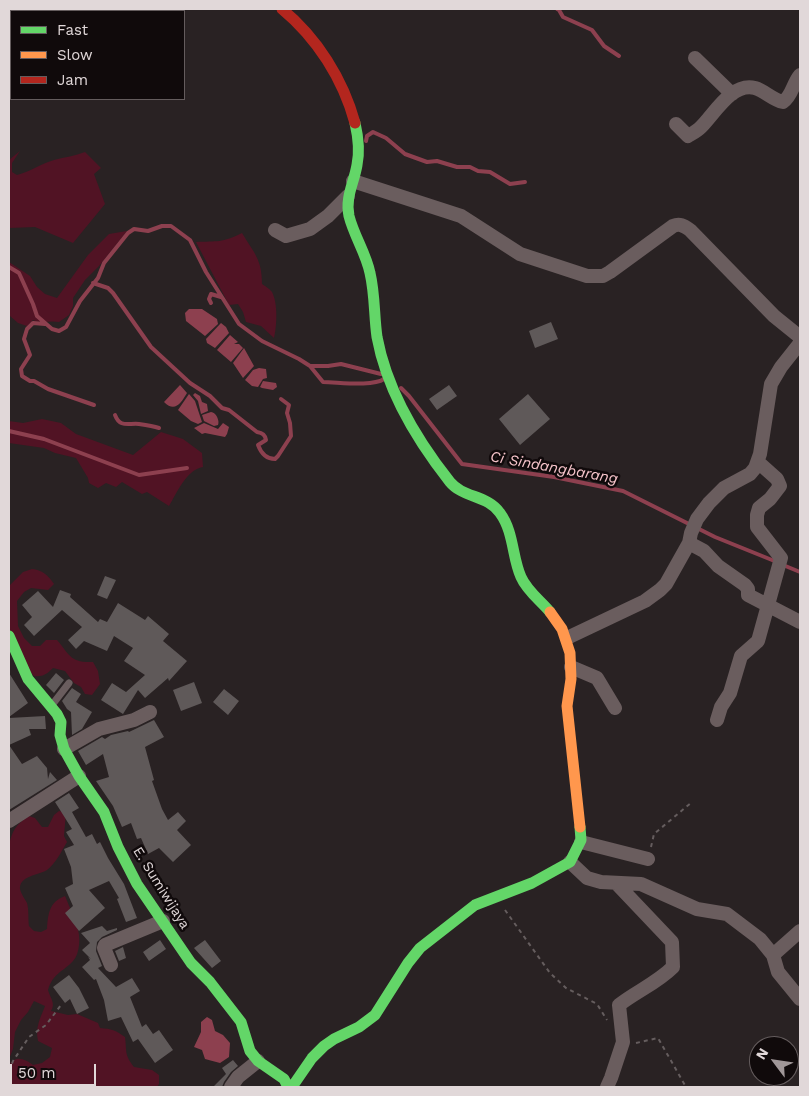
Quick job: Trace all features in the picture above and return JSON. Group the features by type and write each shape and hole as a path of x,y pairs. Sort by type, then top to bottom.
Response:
{"street":[{"path":"282,9 297,20 312,37 330,65 354,116 358,146 357,167 348,196 348,208 370,269 375,294 377,334 383,361 393,391 425,448 454,486 495,506 504,518 520,577 549,610 567,638 571,667 567,706 581,830 581,842 572,855 570,862 532,883 476,905 420,948 408,963 375,1015 359,1027 324,1046 312,1058 290,1087"},
{"path":"696,58 732,94"},
{"path":"676,124 688,136 700,128 732,94 752,87 783,102 789,97 800,75"},
{"path":"353,181 461,216 520,254 587,276 603,276 673,226 677,224 683,225 774,316 800,337"},
{"path":"275,230 286,236 310,229 328,216 348,196"},
{"path":"567,638 653,596 666,584 690,538 697,519 717,494 724,488 750,474 755,468 758,462 771,384 780,367 800,343"},
{"path":"717,720 721,707 730,693 741,656 758,640 781,558 757,527 759,508 770,499 780,486 777,479 758,462"},
{"path":"690,538 718,566 745,585 748,589 748,594 800,622"},
{"name":"E. Sumiwijaya","path":"9,636 28,679 43,699 51,705 60,722 60,735 64,749 79,776 104,812 118,847 137,884 192,964 210,982 242,1022 250,1051 258,1061 284,1080 290,1087"},
{"path":"571,667 597,678 615,708"},
{"path":"64,749 99,729 134,720 150,712"},
{"path":"9,821 79,776"},
{"path":"581,842 648,859"},
{"path":"570,862 586,878 601,882 641,884 697,909 727,914 760,939 773,955 778,972 799,995"},
{"path":"606,1087 623,1042 619,1004 635,992 663,977 673,967 672,942 616,883"},
{"path":"111,965 104,948 105,945 163,922"},
{"path":"773,955 800,931"},
{"path":"231,1087 238,1077 258,1061"}],"lane":[{"path":"51,705 69,683"}],"path":[{"path":"648,859 654,834 692,802"},
{"path":"498,897 510,918 550,973 566,988 597,1004 609,1026"},
{"path":"9,1071 13,1061 30,1037 46,1025 61,1006"},
{"path":"634,1044 658,1038 686,1087"}],"shaded area":[{"path":"20,151 12,163 12,172 17,175 49,161 85,152 101,168 94,174 105,204 73,243 35,227 9,228 9,160"},
{"path":"127,231 99,266 85,280 73,298 73,306 69,315 59,322 39,322 33,320 27,326 18,323 10,316 9,262 30,276 37,287 45,294 57,298 88,255 109,234"},
{"path":"242,233 259,262 262,284 271,291 274,297 276,327 274,338 261,326 246,322 238,304 229,305 196,242 224,240"},
{"path":"189,309 202,309 217,319 218,324 205,336 186,321 185,313"},
{"path":"221,323 229,333 215,348 207,343 206,339"},
{"path":"230,335 238,342 234,344 239,344 243,348 231,362 217,350"},
{"path":"244,348 254,366 243,378 233,363"},
{"path":"259,368 266,369 267,378 263,379 258,387 252,386 245,380 253,370"},
{"path":"263,381 276,383 277,387 273,390 262,388 260,387"},
{"path":"180,385 187,393 175,407 171,407 164,402"},
{"path":"195,393 200,396 202,402 207,404 208,411 201,414 198,401 193,395"},
{"path":"189,394 195,401 202,422 198,424 191,421 178,410"},
{"path":"211,412 217,417 218,425 214,426 204,421 202,415"},
{"path":"42,419 61,423 76,434 133,455 161,432 183,439 202,453 203,467 187,477 169,506 147,492 142,494 122,482 116,487 106,483 98,488 89,483 76,458 44,448 9,443 9,421 23,423"},
{"path":"204,423 218,429 223,423 229,427 227,434 225,437 202,434 194,428"},
{"path":"32,569 39,570 54,584 48,590 31,588 24,592 17,601 18,626 24,638 32,646 40,646 46,640 57,640 71,657 80,661 93,662 98,671 100,684 92,695 85,694 81,687 74,683 65,671 53,668 45,675 34,676 9,649 9,586 23,572"},
{"path":"59,811 66,812 64,836 67,842 47,870 30,876 23,881 20,889 27,903 29,926 34,931 41,932 47,929 50,909 65,896 70,908 68,914 78,931 79,945 75,958 55,976 50,984 48,990 53,1003 51,1011 68,1015 77,1014 98,1023 100,1028 113,1030 125,1037 126,1053 131,1063 134,1067 152,1070 159,1075 157,1087 9,1087 8,1071 11,1062 20,1059 33,1065 42,1063 50,1057 52,1048 38,1041 38,1027 45,1006 34,1001 15,1032 13,1049 9,1059 9,845 15,828 29,816 35,818 42,827 48,827 54,815"},
{"path":"207,1017 212,1020 215,1031 223,1035 230,1043 229,1057 220,1063 205,1059 202,1050 194,1047 201,1032 201,1022"}],"building":[{"path":"551,322 558,339 535,348 529,331"},
{"path":"449,385 457,396 437,410 429,399"},
{"path":"528,394 550,419 520,445 499,419"},
{"path":"105,576 116,580 107,599 97,595"},
{"path":"60,590 71,594 70,597 98,622 100,619 107,622 118,603 145,620 148,616 169,634 163,641 187,661 169,681 168,678 145,698 138,690 123,714 101,700 112,683 126,692 145,675 124,661 133,648 114,636 107,651 84,641 76,649 68,640 82,627 62,610 34,636 24,625 32,617 22,605 38,591 53,607"},
{"path":"9,673 28,703 9,717"},
{"path":"56,673 64,680 54,693 46,685"},
{"path":"194,682 202,703 181,711 173,690"},
{"path":"72,688 81,694 76,702 92,712 82,729 72,735 71,712 62,701"},
{"path":"224,689 239,701 228,715 213,702"},
{"path":"45,716 46,729 29,729 31,735 9,745 9,718"},
{"path":"154,720 164,737 145,747 154,780 152,781 168,820 178,812 186,821 177,830 191,845 173,862 159,848 148,854 141,838 137,839 131,823 122,827 113,806 96,781 109,777 103,754 86,765 78,751 102,737 105,739 111,735 129,732"},
{"path":"9,745 22,764 37,756 47,768 48,779 50,772 57,780 9,810"},
{"path":"69,793 79,808 72,812 86,837 92,834 97,844 100,842 124,884 137,918 126,922 117,899 119,898 109,881 89,890 105,908 79,931 65,913 73,906 65,888 73,884 71,867 64,849 74,845 66,832 72,829 55,802"},
{"path":"102,926 107,931 117,928 117,930 102,937 97,942 96,951 102,966 98,968 116,987 132,978 140,991 130,997 142,1027 146,1024 153,1034 159,1030 173,1050 155,1063 138,1039 133,1042 121,1017 108,1021 104,1000 96,979 94,980 82,967 90,960 88,957 91,959 82,950 90,943 81,933"},
{"path":"160,940 166,949 149,961 143,952"},
{"path":"205,940 221,961 212,968 194,948"},
{"path":"123,947 126,958 119,961 115,951"},
{"path":"69,975 79,988 89,1008 77,1014 70,999 65,1003 53,987"},
{"path":"233,1060 238,1066 231,1072 222,1087 213,1087 226,1074 222,1068"}],"waterway":[{"path":"557,9 563,17 592,30 604,46 619,56"},
{"path":"366,141 367,136 373,132 386,138 405,154 427,162 437,161 457,167 470,167 478,171 490,172 510,184 525,182"},
{"path":"9,267 19,273 37,316 52,329 59,331 66,327 80,301 98,278 104,263 128,233 134,229 148,231 162,226 171,226 190,240 206,272 239,324 262,341 310,366 323,382 372,383 384,379"},
{"path":"93,283 108,288 113,293 151,347 190,383 210,396 222,408 229,410 257,432 263,434 266,440 258,445 264,455 272,459 278,456 291,436 287,413 289,405 281,399"},
{"path":"211,303 209,299 211,294 221,297"},
{"path":"45,324 33,323 27,329 24,339 30,355 21,369 22,376 48,389 94,405"},
{"path":"310,366 341,364 381,374"},
{"name":"Ci Sindangbarang","path":"401,388 462,464 554,477 623,491 715,537 777,562"},
{"path":"115,415 119,422 122,423 159,428"},
{"path":"9,431 44,439 139,475 187,468"},
{"name":"Ci Sindangbarang","path":"783,565 800,572"}],"traffic: fast":[{"path":"355,123 358,138 358,154 348,209 351,223 366,258 370,273 377,337 388,376 404,414 450,482 462,491 495,507 505,520 521,577 530,591 550,612"},
{"path":"9,636 28,679 57,714 61,722 60,735 64,749 79,776 104,812 118,847 137,884 191,963 210,982 241,1022 250,1051 258,1061 284,1079 288,1087"},
{"path":"292,1087 312,1058 324,1046 359,1027 375,1015 408,963 420,948 475,905 532,883 570,862 581,840 580,827"}],"traffic: slow":[{"path":"550,612 562,629 570,653 571,679 567,706 580,827"}],"traffic: jam":[{"path":"282,9 295,20 327,60 336,75 355,123"}]}
